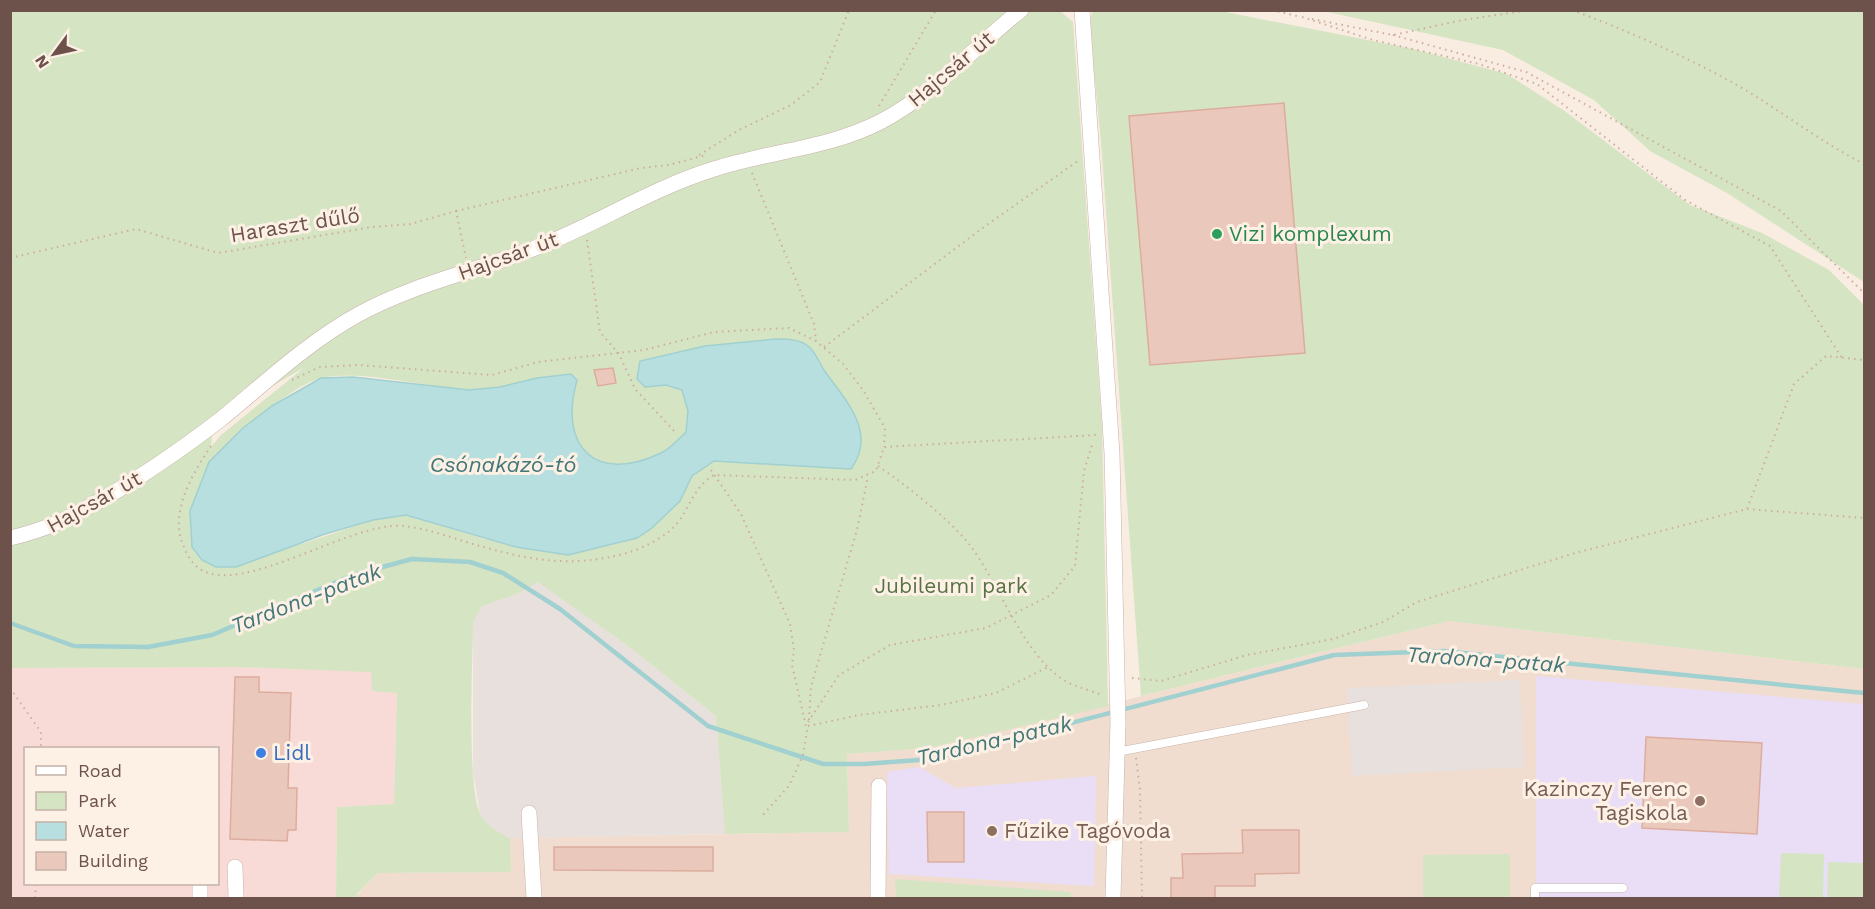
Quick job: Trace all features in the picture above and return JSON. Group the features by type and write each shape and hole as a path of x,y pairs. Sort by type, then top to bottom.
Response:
{"street":[{"name":"Hajcsár út","path":"10,538 43,531 61,523 159,466 309,346 360,314 469,271 504,260 586,226 629,203 689,177 747,159 805,149 842,139 864,129 910,105 1021,10"},
{"path":"1082,10 1111,434 1118,676 1113,898"},
{"path":"878,898 879,786"},
{"path":"529,813 534,898"},
{"path":"235,867 236,898"}],"lane":[{"path":"1117,752 1364,705"},
{"path":"1535,898 1535,888 1623,888"}],"path":[{"path":"696,158 739,130 791,105 820,82 849,10"},
{"path":"864,129 936,10"},
{"path":"1272,10 1393,35 1526,72 1781,211 1864,293"},
{"path":"1393,35 1463,20 1530,10"},
{"path":"1572,10 1682,56 1737,85 1809,132 1864,164"},
{"path":"1302,17 1373,40 1479,64 1537,84 1685,200 1770,246 1842,358"},
{"path":"824,347 988,224 1091,152"},
{"path":"696,158 707,154"},
{"name":"Haraszt dűlő","path":"10,258 136,229 218,253 372,227 411,224 456,211 696,158"},
{"path":"747,159 814,324 816,341"},
{"path":"456,211 469,271"},
{"path":"586,226 600,332 619,354 634,389 677,434"},
{"path":"215,440 189,484 181,509 182,543 188,556 198,568 210,574 234,575 280,563 369,530 404,526 502,553 563,563 597,561 632,551 656,540 678,523 702,481 714,475 855,480 868,476 878,466 884,447 885,428 863,390 843,364 816,341 789,328 714,332 644,351 538,362 492,375 358,365 320,367 285,384"},
{"path":"1747,508 1794,384 1826,356 1864,360"},
{"path":"884,447 1111,434"},
{"path":"808,722 839,675 890,645 986,628 1051,595 1075,566 1084,471 1092,445 1111,434"},
{"path":"878,466 896,478 968,543 995,582 1012,615 1048,667 1070,683 1118,708"},
{"path":"711,470 741,514 790,624 794,650 792,665 807,731"},
{"path":"761,817 789,786 803,755 811,686 857,530 868,476"},
{"path":"1118,676 1161,681 1247,655 1333,639 1383,621 1418,602 1440,595 1575,553 1747,508 1864,518"},
{"path":"808,726 859,715 941,705 996,693 1048,667"},
{"path":"10,688 41,732 41,747"},
{"path":"1139,764 1142,898"}],"shaded area":[{"path":"538,581 628,646 716,716 725,834 510,838 491,829 480,814 473,771 473,622 482,606 517,594"},
{"path":"1449,621 1864,669 1864,898 357,898 357,895 378,873 511,872 510,838 849,832 847,754 929,748"},
{"path":"239,667 371,671 397,693 394,804 337,807 336,898 11,898 10,668"},
{"name":"Kazinczy Ferenc Tagiskola","path":"1536,676 1864,704 1864,898 1536,898"},
{"path":"1520,680 1524,767 1352,776 1347,688"},
{"name":"Fűzike Tagóvoda","path":"919,767 956,788 1096,776 1094,886 889,874 887,772"}],"green space":[{"name":"Jubileumi park","path":"10,11 1060,11 1073,22 1102,426 1108,706 929,748 847,754 849,832 725,834 716,716 628,646 538,582 517,594 482,606 473,622 472,753 476,801 487,823 510,838 511,872 378,873 357,894 357,898 336,898 337,807 394,804 397,693 372,691 371,672 239,667 11,668","holes":["776,339 795,341 811,350 850,407 860,431 861,443 858,456 851,469 714,461 692,476 680,501 652,528 637,538 609,546 485,539 406,515 373,520 305,543 202,560 192,541 191,513 201,483 218,454 250,423 290,394 322,378 375,377 450,388 480,389 571,374 577,380 572,404 573,424 578,441 588,453 601,461 618,464 638,461 661,453 686,432 688,411 682,389 666,385 645,387 637,379 640,361 705,346","305,367 221,435 211,447 212,436 257,395"]},
{"path":"1093,11 1220,11 1413,49 1507,74 1563,110 1690,205 1762,233 1829,270 1864,305 1864,669 1449,621 1141,696 1101,141 1089,22"},
{"path":"1323,11 1864,11 1864,282 1727,193 1650,151 1594,100 1503,50"},
{"path":"1781,853 1824,854 1823,898 1779,898"},
{"path":"1510,854 1510,898 1423,898 1423,855"},
{"path":"1828,862 1864,863 1864,898 1827,898"},
{"path":"895,879 1070,892 1072,898 896,898"}],"water":[{"name":"Csónakázó-tó","path":"776,339 797,341 811,349 850,407 860,430 861,443 858,456 851,469 714,461 692,476 680,501 652,528 637,538 568,555 516,547 406,515 373,520 325,534 236,567 216,567 202,560 192,547 190,511 209,462 243,428 272,406 321,378 353,377 469,390 500,387 537,378 571,374 577,380 572,404 573,424 578,441 588,454 601,461 618,464 638,462 661,453 686,432 688,411 682,390 666,385 645,387 637,379 640,361 705,346"}],"building":[{"name":"Vizi komplexum","path":"1284,103 1305,353 1150,365 1129,116"},
{"path":"613,368 616,383 598,386 594,370"},
{"name":"Lidl","path":"235,677 259,677 259,692 291,693 288,788 297,788 296,830 288,830 287,841 230,839"},
{"path":"1646,737 1762,743 1757,834 1642,828"},
{"path":"927,812 964,812 964,862 928,862"},
{"path":"1242,830 1299,830 1299,873 1255,874 1255,886 1215,886 1215,898 1171,898 1171,878 1183,878 1182,854 1243,853"},
{"path":"554,847 713,847 713,871 554,870"}],"waterway":[{"name":"Tardona-patak","path":"10,623 74,646 148,647 212,635 353,575 412,559 470,562 503,573 560,609 708,726 823,764 864,764 932,759 1334,655 1444,651 1864,693"}],"place":[{"name":"Vizi komplexum","path":"1217,234"},
{"name":"Lidl","path":"261,753"},
{"name":"Kazinczy Ferenc Tagiskola","path":"1700,801"},
{"name":"Fűzike Tagóvoda","path":"992,831"}]}
